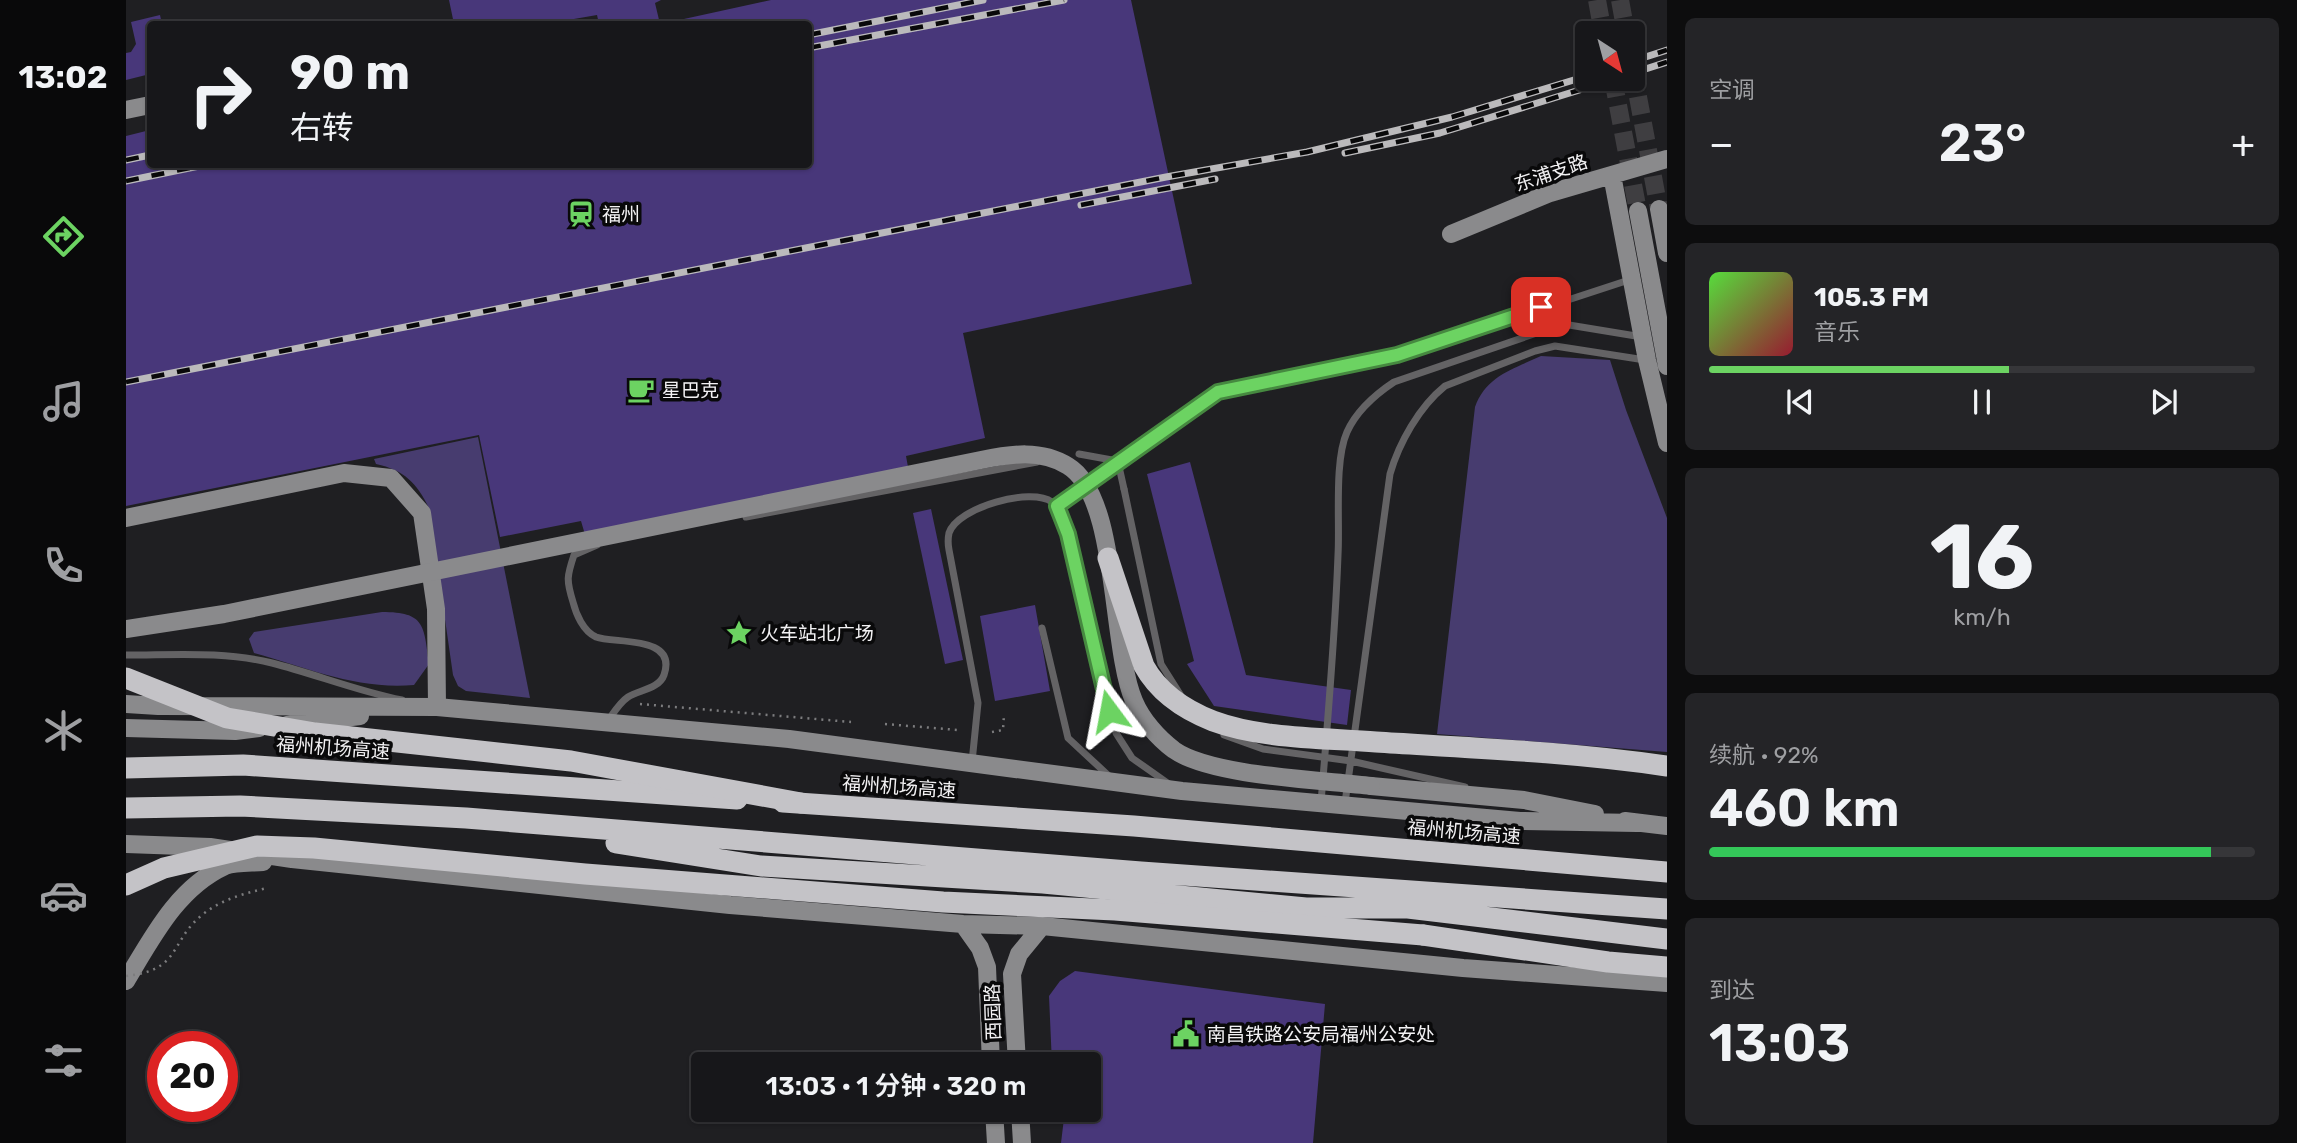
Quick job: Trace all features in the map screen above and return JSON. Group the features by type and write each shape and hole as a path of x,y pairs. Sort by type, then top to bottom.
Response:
{"highway":[{"path":"1108,558 1151,678 1169,696 1215,722 1263,732 1667,766"},
{"path":"126,678 227,718 315,733 570,761 801,803"},
{"name":"福州机场高速","path":"126,768 243,765 1148,827 1667,872"},
{"path":"126,808 240,806 466,818 1141,872 1667,909"},
{"path":"466,818 761,866 1043,883 1306,908 1408,908 1667,939"},
{"path":"126,885 164,868 257,846 314,848 943,902 1115,910 1423,935 1644,967 1667,967"}],"main road":[{"path":"126,110 147,106"},
{"name":"东浦支路","path":"1451,234 1531,200 1667,159"},
{"path":"1612,175 1647,360 1667,443"},
{"path":"1659,209 1667,253"},
{"path":"1638,211 1667,366"},
{"path":"126,629 237,611 981,460 1026,454 1058,460 1083,478 1098,510 1108,558 1116,621 1133,700 1162,740 1184,756 1210,765 1371,786 1524,800 1637,823"},
{"path":"126,518 344,473 391,478 422,513 436,609 437,707"},
{"path":"126,704 437,707 789,739 1182,791 1520,821 1667,826"},
{"path":"126,728 235,731 437,707"},
{"path":"126,844 210,847 292,859 730,905 963,924 1042,926 1463,968 1667,983"},
{"path":"126,978 162,921 194,886 227,865 292,859"},
{"name":"西园路","path":"963,924 979,948 987,967 991,1052"},
{"name":"西园路","path":"1016,1052 1012,991 1014,965 1027,943 1042,926"},
{"path":"995,1122 996,1143"},
{"path":"1021,1122 1022,1143"}],"lane":[{"path":"1057,506 1218,392 1397,355 1632,279"},
{"path":"1321,802 1338,574 1340,461 1347,431 1383,389 1394,382 1563,324 1643,337"},
{"path":"1345,804 1390,474 1402,444 1427,403 1435,394 1455,381 1546,347 1579,348 1647,360"},
{"path":"607,722 628,697 656,685 664,676 665,663 658,650 642,642 618,642 593,636 578,618 566,579 574,555 601,544 1079,454 1111,460 1120,471 1161,664 1177,691 1218,733 1263,749 1350,761 1524,800"},
{"path":"972,764 978,703 949,550 949,533 961,518 981,506 1028,496 1044,498 1057,506 1068,534 1116,733 1132,758 1160,779 1182,791"},
{"path":"1042,628 1068,738 1115,783"},
{"path":"126,655 229,656 272,663 366,693 437,707"}],"path":[{"path":"636,704 851,722"},
{"path":"992,732 1003,730 1004,714"},
{"path":"885,724 958,730"},
{"path":"126,978 143,974 167,962 201,916 227,898 267,888"}],"shaded area":[{"path":"1541,356 1610,360 1667,518 1667,752 1437,734 1475,407 1480,396 1493,381"},
{"path":"478,437 530,698 466,691 458,686 453,675 429,508 420,491 408,479 394,470 376,464 374,459"},
{"path":"382,612 407,615 420,623 426,639 429,664 414,685 393,686 333,677 254,653 249,639 254,632"}],"building":[{"path":"449,0 661,0 655,3 659,21 598,21 597,15 562,21 453,21"},
{"path":"771,0 1131,0 1192,284 963,333 985,438 906,456 910,478 586,538 581,521 500,537 479,435 126,506 126,136 147,131 147,168 812,168 812,21 675,21"},
{"path":"160,15 161,21 147,21 147,75 126,80 126,53 131,52 136,44 131,22"},
{"path":"1190,462 1246,675 1351,690 1347,725 1214,706 1187,664 1194,661 1147,474"},
{"path":"931,509 963,660 945,664 913,513"},
{"path":"1035,605 1050,691 995,701 980,616"},
{"name":"南昌铁路公安局福州公安处","path":"1075,971 1325,1004 1313,1143 1061,1143 1064,1122 1101,1122 1101,1052 1051,1052 1049,996 1060,981"}],"tunnel":[{"path":"1597,0 1601,21"},
{"path":"1620,0 1624,21"},
{"path":"1615,91 1638,211"},
{"path":"1637,91 1659,209"}],"railway":[{"path":"812,34 983,0"},
{"path":"812,47 1064,0"},
{"path":"1645,57 1667,50"},
{"path":"1645,69 1667,62"},
{"path":"126,382 1166,177 1307,152 1452,117 1575,80"},
{"path":"1345,153 1440,133 1576,91"},
{"path":"126,160 147,156"},
{"path":"126,181 189,168"},
{"path":"1081,205 1215,179"}],"place":[{"name":"福州","path":"581,214"},
{"name":"星巴克","path":"641,390"},
{"name":"火车站北广场","path":"739,633"},
{"name":"南昌铁路公安局福州公安处","path":"1186,1034"}],"route":[{"path":"1109,711 1068,534 1057,506 1218,392 1257,382 1382,359 1541,307"}]}
